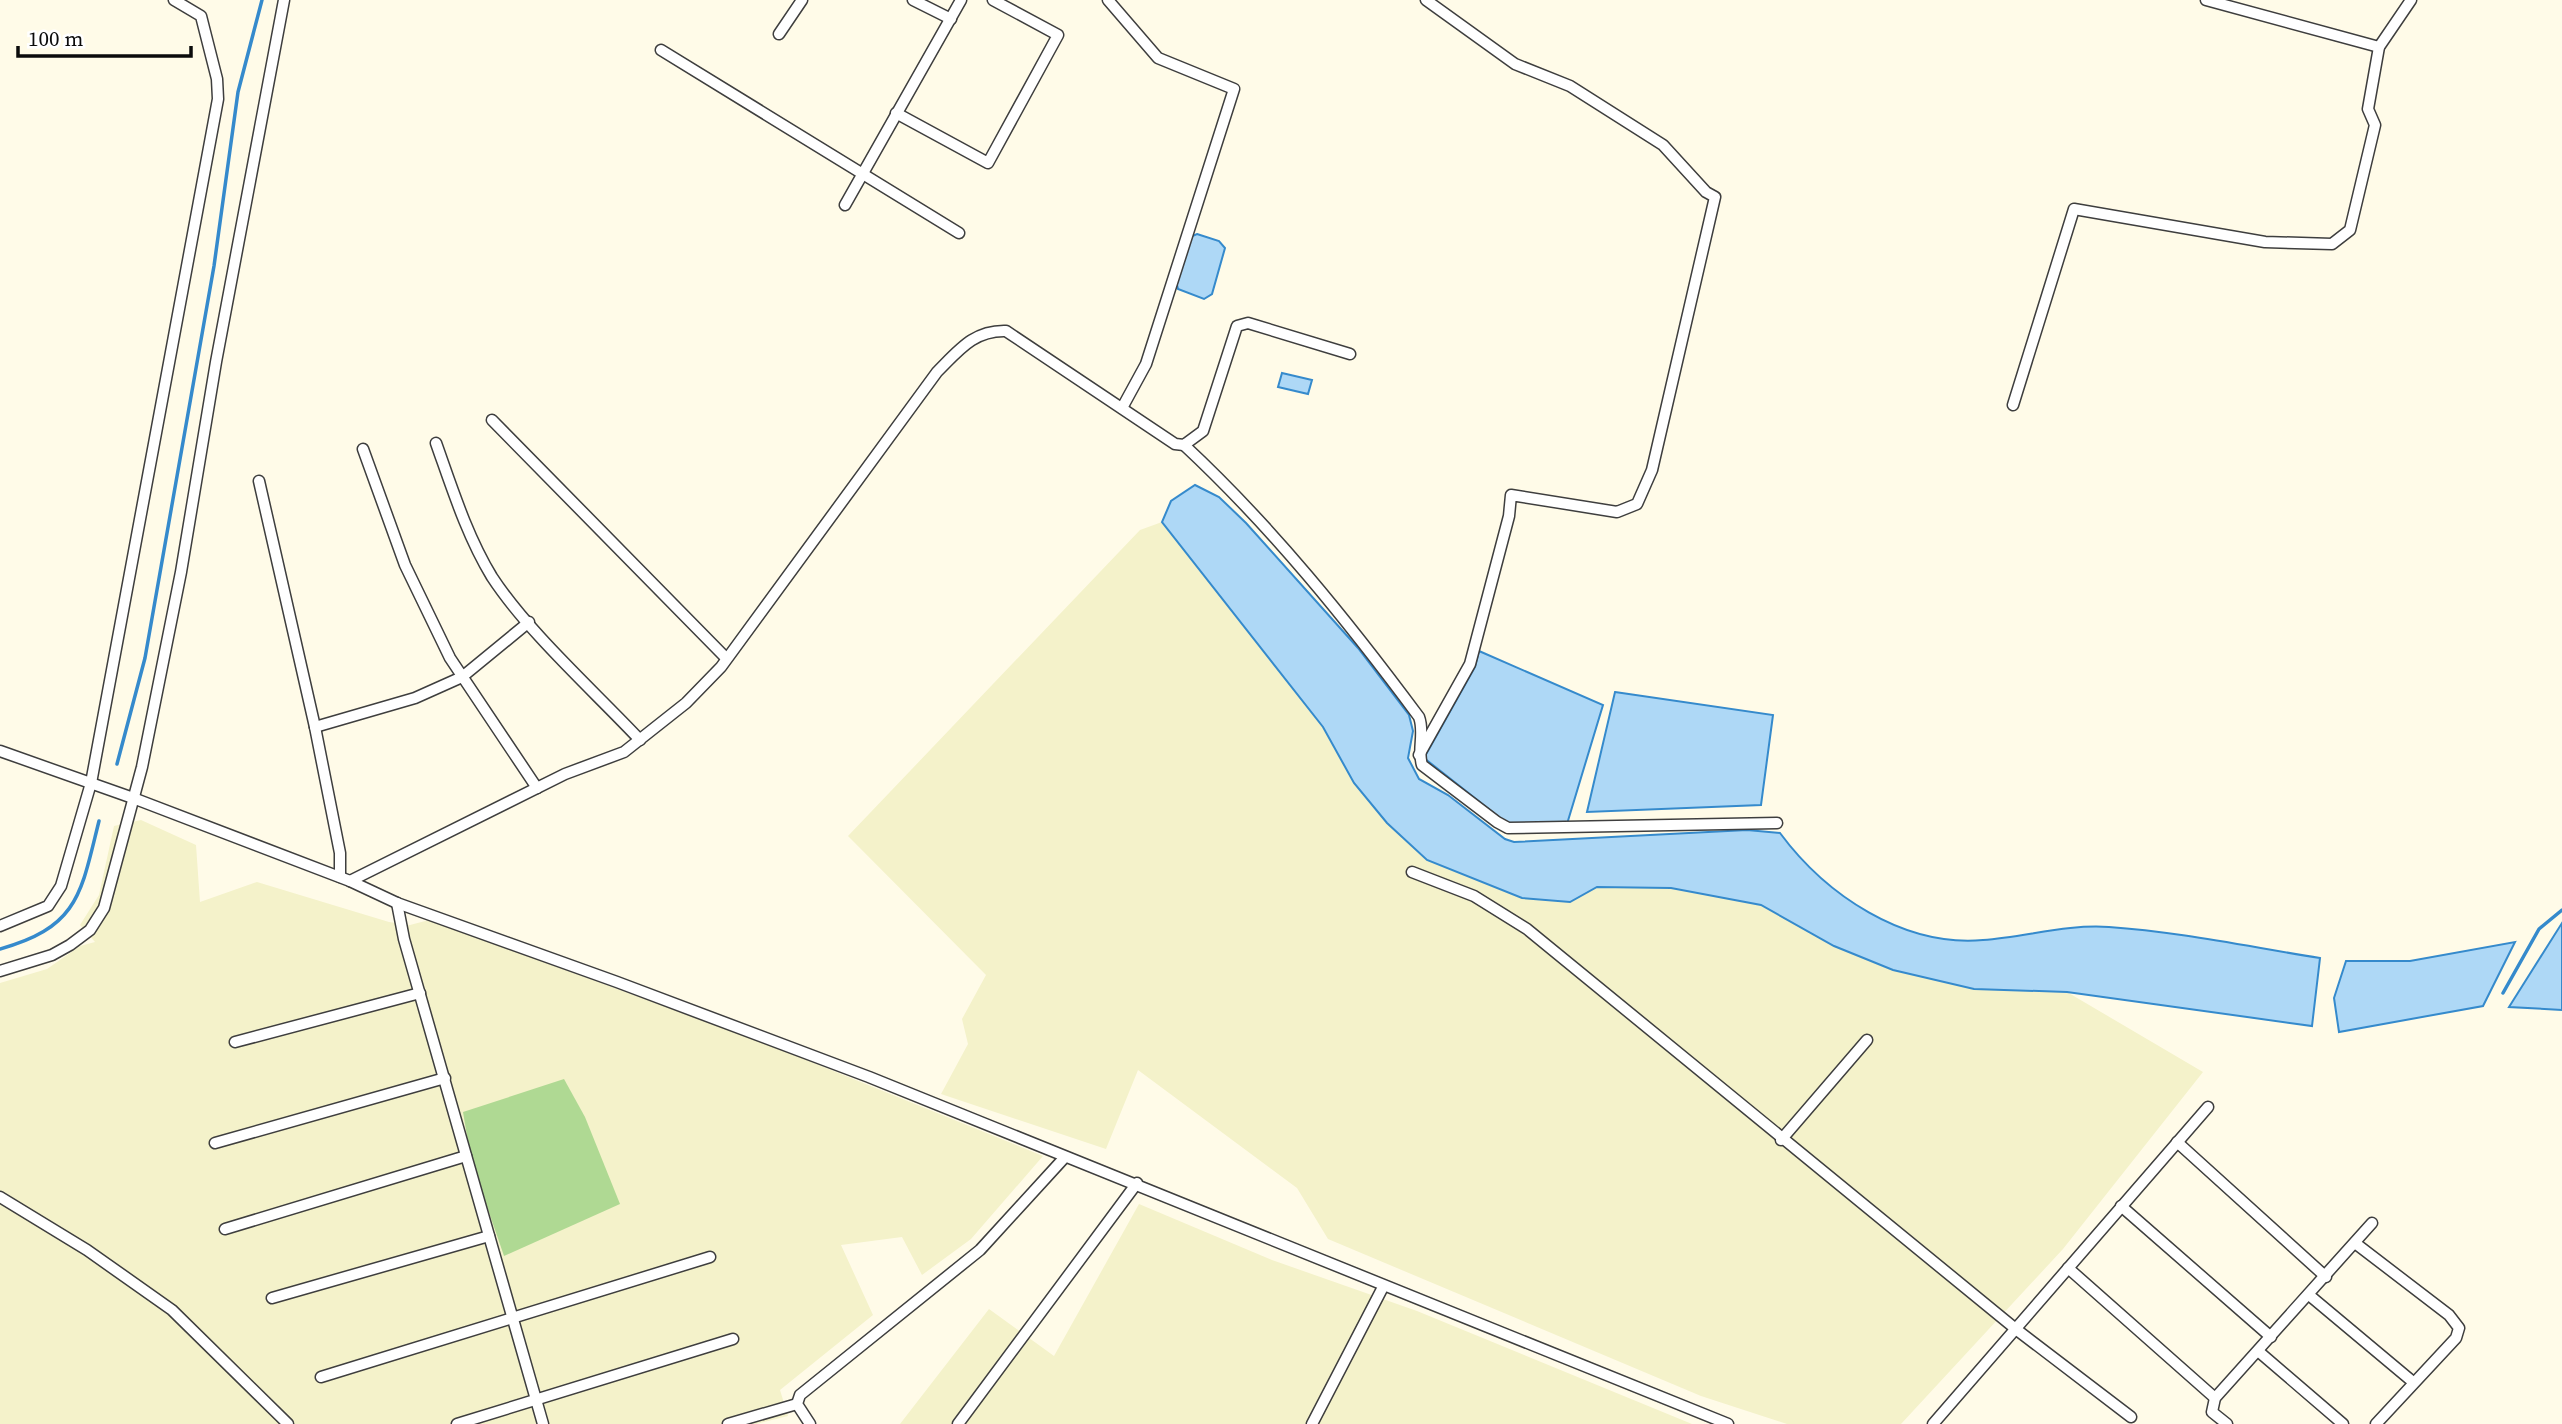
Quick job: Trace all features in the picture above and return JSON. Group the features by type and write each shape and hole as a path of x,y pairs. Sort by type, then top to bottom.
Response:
{"street":[{"path":"0,926 48,905 61,886 91,783 218,99 217,79 201,16 173,0"},
{"path":"0,971 52,955 90,930 104,908 133,798 181,572 216,362 284,0"},
{"path":"779,34 802,0"},
{"path":"913,0 951,19"},
{"path":"845,205 961,0"},
{"path":"897,114 988,163 1058,34 993,0"},
{"path":"1108,0 1158,58 1234,89 1146,364 1122,408"},
{"path":"1419,755 1470,664 1509,516 1511,495 1617,512 1637,505 1652,470 1715,197 1706,192 1663,145 1570,86 1515,64 1426,0"},
{"path":"2206,0 2379,47"},
{"path":"2013,405 2074,209 2265,242 2332,244 2350,230 2375,125 2368,108 2379,47 2411,0"},
{"path":"661,50 959,233"},
{"path":"1184,445 1203,431 1237,326 1248,323 1350,354"},
{"path":"345,879 537,788 624,752 708,683 937,372 970,339 990,331 1006,331 1175,444 1184,445 1238,495 1337,608 1419,717 1422,726 1419,755 1422,765 1508,828 1777,823"},
{"path":"492,420 726,658"},
{"path":"436,443 461,514 492,576 529,622 640,740"},
{"path":"363,449 405,565 450,658 537,788"},
{"path":"260,481 315,727 345,879"},
{"path":"315,727 415,698 462,677 529,622"},
{"path":"0,751 133,798 345,879 397,903 869,1077 1065,1157 1137,1183 1383,1287 1728,1424"},
{"path":"1412,872 1474,896 1527,929 2017,1330 2131,1417"},
{"path":"397,903 420,993 543,1424"},
{"path":"235,1042 420,993"},
{"path":"1782,1140 1867,1040"},
{"path":"215,1143 444,1078"},
{"path":"1933,1424 2208,1107"},
{"path":"2178,1142 2326,1277"},
{"path":"225,1229 466,1156"},
{"path":"727,1424 767,1419 797,1404 800,1395 980,1250 1065,1157"},
{"path":"958,1424 1137,1183"},
{"path":"0,1197 87,1250 172,1310 288,1424"},
{"path":"2121,1206 2271,1337"},
{"path":"2227,1424 2212,1412 2215,1398 2372,1223"},
{"path":"272,1298 489,1236"},
{"path":"2355,1243 2449,1315 2459,1328 2456,1338 2376,1424"},
{"path":"321,1377 710,1257"},
{"path":"2068,1268 2215,1398"},
{"path":"1312,1424 1383,1287"},
{"path":"2309,1295 2413,1382"},
{"path":"457,1424 733,1339"},
{"path":"2258,1351 2343,1424"},
{"path":"797,1404 810,1424"}],"shaded area":[{"path":"1162,522 1323,727 1354,783 1387,823 1427,860 1570,902 1597,887 1671,888 1761,905 1834,946 1974,989 2067,992 2203,1072 2063,1249 1901,1424 1787,1424 1701,1396 1328,1239 1297,1188 1138,1070 1106,1149 941,1094 968,1044 962,1019 986,975 848,836 1140,530"},
{"path":"141,820 196,845 200,902 257,882 389,922 410,925 429,920 762,1042 1043,1156 971,1239 922,1275 902,1237 841,1245 873,1315 780,1390 788,1416 756,1424 0,1424 0,983 47,969 80,946 95,942 80,925 99,895 114,826"},
{"path":"1139,1204 1272,1260 1417,1311 1692,1424 900,1424 989,1309 1054,1356"}],"green space":[{"path":"564,1079 585,1117 620,1204 504,1256 471,1160 463,1112"}],"water":[{"path":"1197,234 1219,241 1225,248 1212,294 1204,299 1178,289 1176,281 1190,237"},
{"path":"1282,373 1312,380 1308,394 1278,387"},
{"path":"1195,485 1219,497 1246,523 1358,648 1409,715 1413,731 1408,758 1419,779 1448,795 1505,839 1514,842 1747,830 1780,833 1820,877 1843,896 1896,926 1924,935 1953,940 1983,940 2077,927 2109,927 2189,936 2320,958 2312,1026 2067,992 1974,989 1893,970 1834,946 1761,905 1671,888 1597,887 1570,902 1522,898 1427,860 1387,823 1354,783 1323,727 1162,522 1171,501"},
{"path":"1479,651 1603,705 1567,824 1509,825 1424,758 1475,667"},
{"path":"1615,692 1773,715 1761,805 1587,812"},
{"path":"2562,923 2562,1010 2509,1007"},
{"path":"2515,942 2483,1006 2339,1032 2334,998 2346,961 2410,961"}],"waterway":[{"path":"117,764 145,658 214,266 238,92 262,0"},
{"path":"0,949 46,930 61,918 72,904 81,887 99,821"},
{"path":"2503,993 2539,929 2562,910"}]}
